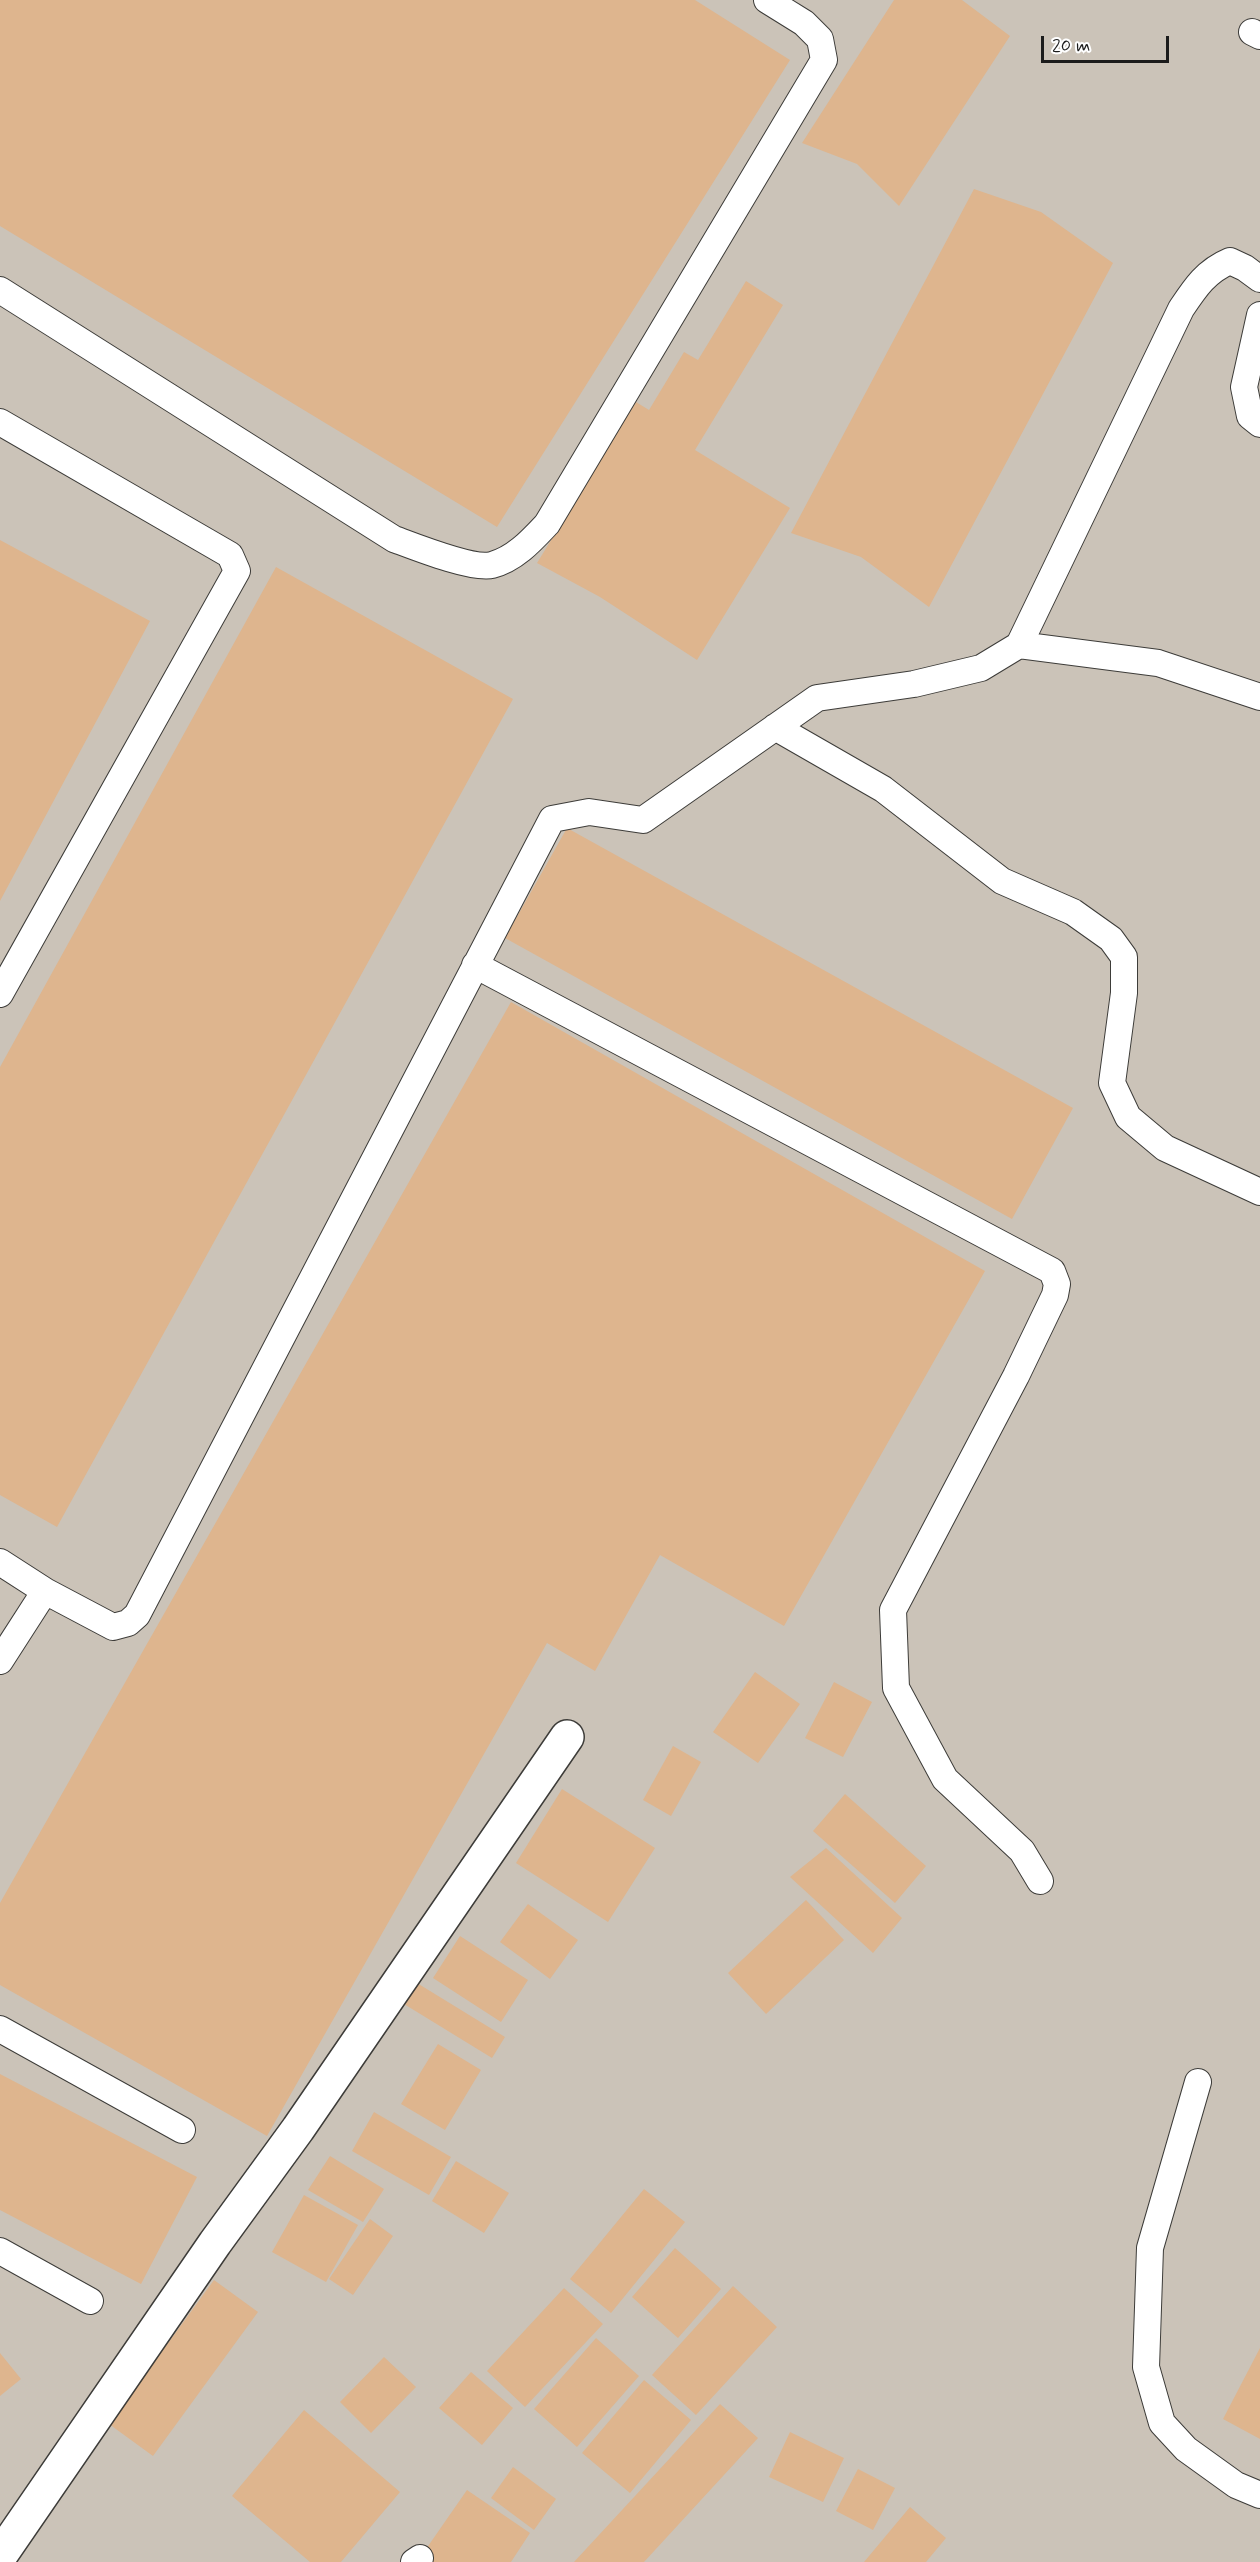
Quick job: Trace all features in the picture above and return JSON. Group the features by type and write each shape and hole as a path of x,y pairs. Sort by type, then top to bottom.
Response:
{"street":[{"path":"0,2556 215,2243 298,2130 567,1737"}],"lane":[{"path":"0,290 394,539 441,557 490,566 522,550 548,524 824,60 820,39 804,23 767,0"},
{"path":"0,1562 45,1591 113,1627 128,1623 137,1615 552,819 589,812 643,820 817,698 914,684 981,668 1019,645 1181,309 1203,278 1216,267 1230,261 1260,279"},
{"path":"1260,315 1244,387 1250,416 1260,424"},
{"path":"0,422 230,555 237,571 0,994"},
{"path":"1019,645 1158,663 1260,697"},
{"path":"775,727 883,789 1002,881 1073,912 1111,939 1125,957 1124,993 1112,1083 1128,1117 1165,1148 1260,1192"},
{"path":"476,965 1052,1271 1057,1284 1055,1295 1016,1376 893,1610 896,1688 945,1779 1022,1851 1040,1881"},
{"path":"0,1661 45,1591"},
{"path":"0,2029 182,2130"},
{"path":"1198,2082 1150,2248 1146,2367 1162,2423 1185,2449 1236,2486 1260,2495"},
{"path":"0,2251 90,2301"}],"shaded area":[{"path":"0,0 1260,0 1260,2562 0,2562"}],"building":[{"path":"0,0 695,0 790,60 497,527 0,226"},
{"path":"894,0 962,0 1010,36 899,206 857,164 802,143"},
{"path":"974,189 1041,212 1113,263 929,607 861,557 791,533"},
{"path":"746,281 783,305 695,450 790,508 697,660 600,597 537,563 636,402 649,410 684,352 698,360"},
{"path":"0,540 150,621 0,901"},
{"path":"276,567 513,699 57,1527 0,1495 0,1067"},
{"path":"567,828 1073,1108 1012,1219 505,938"},
{"path":"511,1002 985,1271 784,1626 660,1555 595,1671 547,1643 267,2136 0,1985 0,1903"},
{"path":"755,1672 800,1704 758,1763 713,1732"},
{"path":"834,1682 872,1702 843,1757 805,1738"},
{"path":"673,1746 701,1762 671,1816 643,1800"},
{"path":"562,1789 655,1848 608,1922 516,1863"},
{"path":"845,1794 926,1866 895,1903 813,1831"},
{"path":"826,1848 902,1918 873,1953 790,1877"},
{"path":"806,1900 844,1940 766,2014 728,1973"},
{"path":"528,1904 578,1940 550,1979 500,1942"},
{"path":"460,1936 528,1980 501,2022 433,1978"},
{"path":"417,1983 505,2037 492,2058 404,2004"},
{"path":"438,2044 481,2070 445,2130 401,2104"},
{"path":"0,2074 197,2177 141,2284 0,2210"},
{"path":"374,2112 451,2157 429,2195 352,2151"},
{"path":"330,2156 384,2189 363,2222 308,2190"},
{"path":"456,2161 509,2193 484,2233 432,2201"},
{"path":"644,2189 685,2222 611,2313 570,2279"},
{"path":"304,2195 358,2225 326,2282 272,2252"},
{"path":"370,2219 393,2236 353,2295 329,2279"},
{"path":"675,2248 721,2289 678,2338 632,2297"},
{"path":"214,2280 258,2312 153,2456 109,2424"},
{"path":"733,2286 777,2327 696,2415 652,2375"},
{"path":"564,2288 603,2324 525,2407 487,2371"},
{"path":"596,2338 639,2376 577,2447 534,2409"},
{"path":"1260,2348 1260,2439 1223,2419"},
{"path":"0,2353 21,2379 0,2396"},
{"path":"384,2357 416,2387 371,2433 340,2402"},
{"path":"471,2372 513,2408 482,2445 439,2408"},
{"path":"644,2380 691,2420 630,2493 582,2453"},
{"path":"720,2404 758,2438 644,2562 574,2562"},
{"path":"304,2410 400,2492 341,2562 310,2562 232,2496"},
{"path":"790,2432 844,2458 823,2502 769,2477"},
{"path":"513,2467 556,2499 534,2530 491,2498"},
{"path":"858,2469 895,2488 873,2530 836,2511"},
{"path":"467,2490 530,2533 511,2562 417,2562"},
{"path":"910,2507 946,2538 926,2562 864,2562"}]}
